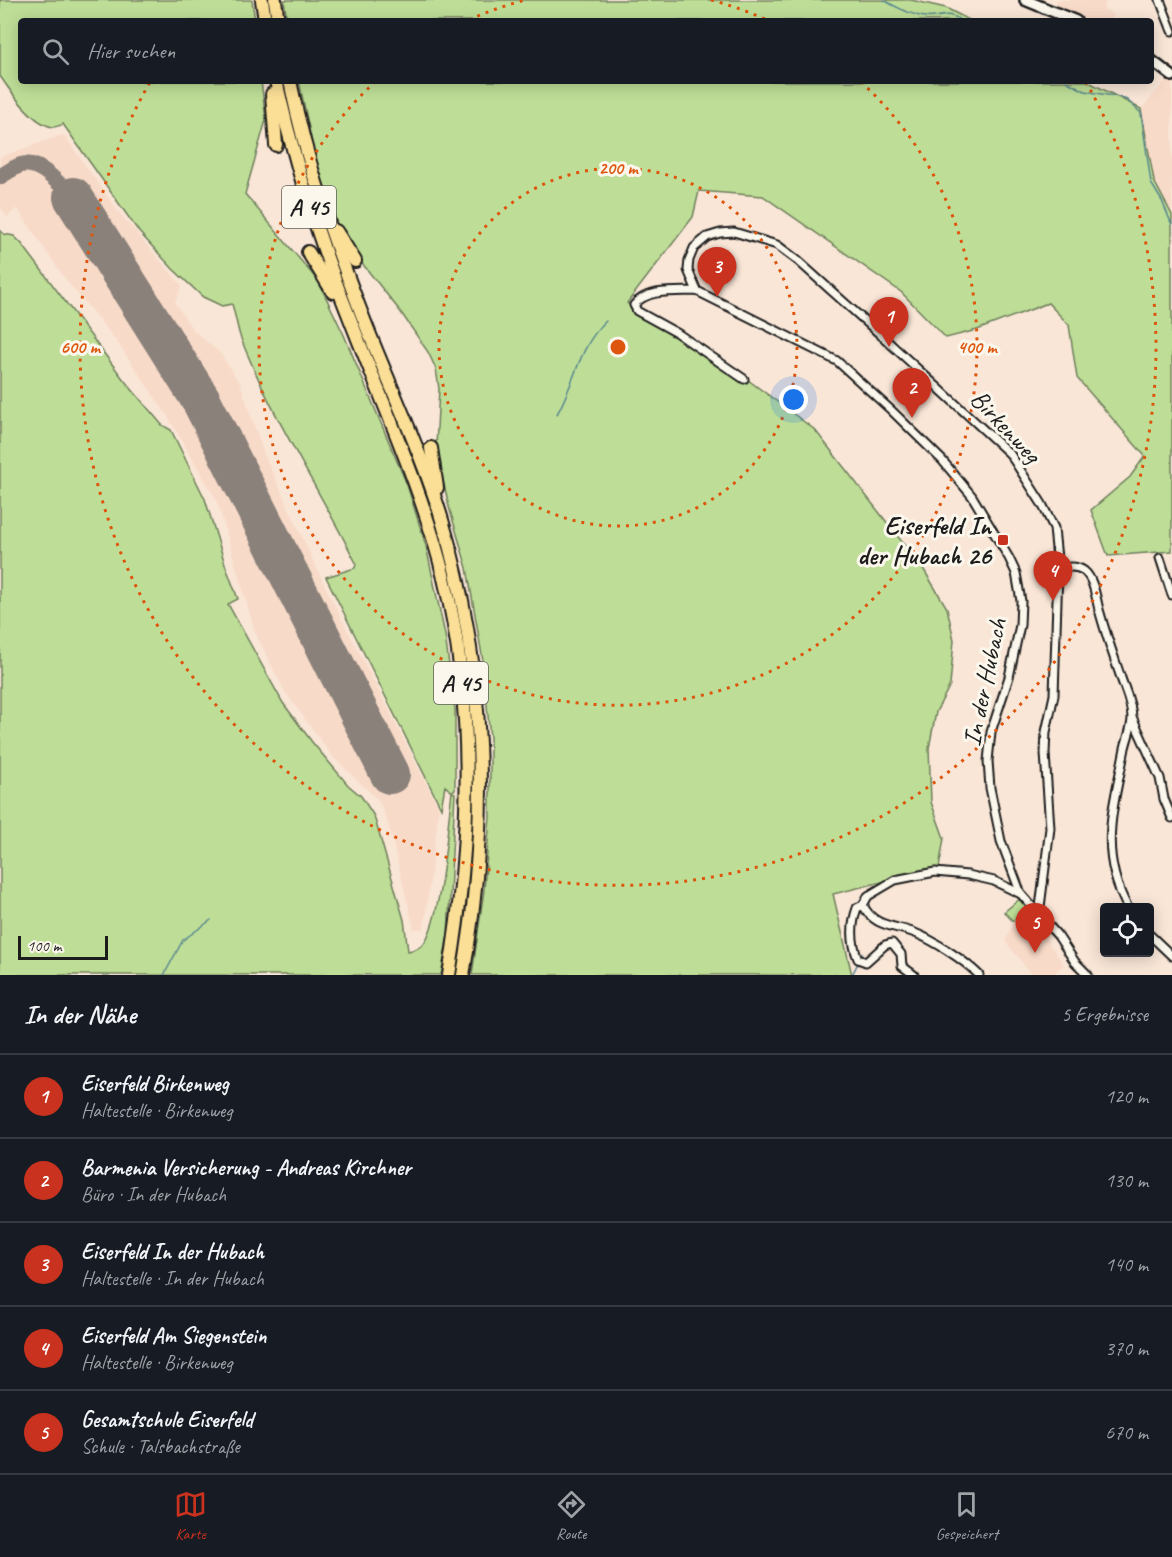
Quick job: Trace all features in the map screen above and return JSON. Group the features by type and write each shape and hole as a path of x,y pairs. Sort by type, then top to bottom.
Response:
{"highway":[{"path":"262,0 265,18"},
{"path":"275,0 278,18"},
{"path":"271,84 276,145"},
{"name":"A 45","path":"277,84 311,215 411,471 444,579 459,657 467,769 467,820 459,915 449,975"},
{"name":"A 45","path":"291,84 308,157 325,213 362,314 424,467 442,519 456,575 471,655 479,758 480,820 477,865 463,975"},
{"path":"325,213 355,261"},
{"path":"308,252 354,329"},
{"path":"431,448 442,519"}],"main road":[{"path":"1025,0 1069,18"},
{"path":"1154,62 1172,76"}],"street":[{"path":"1160,0 1172,31"},
{"name":"Birkenweg","path":"697,291 688,270 689,260 698,244 712,235 734,232 777,245 797,260 1010,454 1027,478 1054,528 1058,569 1054,695 1046,732 1045,753 1050,828 1039,915"},
{"path":"697,291 675,291 648,296 636,302 634,309 677,333 744,379"},
{"name":"In der Hubach","path":"697,291 837,361 942,460 972,496 1010,558 1022,601 1020,625 1009,677 991,732 988,761 990,788 1001,841 1021,894"},
{"path":"1160,558 1172,595"},
{"path":"1058,569 1068,566 1076,568 1084,572 1091,581 1106,636 1129,701 1132,719 1110,822 1109,847 1118,885 1126,903"},
{"path":"1132,719 1140,731 1160,778 1164,799 1172,818"},
{"path":"914,975 902,966 901,954 892,943 885,945 866,962 858,959 854,948 853,920 856,908 863,905 868,896 895,880 935,872 968,875 994,881 1021,894 1088,975"},
{"path":"863,905 867,913 886,926 915,933 947,951 979,975"},
{"path":"1154,940 1172,956"}],"shaded area":[{"path":"1057,0 1107,0 1103,9 1114,14 1112,18 1081,18 1054,7"},
{"path":"1168,78 1172,81 1172,215 1154,181 1141,109"},
{"path":"62,135 117,210 182,286 175,302 192,329 220,353 241,385 264,454 324,584 439,808 424,928 414,929 388,823 379,801 333,757 285,692 255,632 217,501 167,415 115,339 63,276 17,208 7,217 0,207 0,157"},
{"path":"1026,911 1064,965 1055,972 1055,975 1032,975 1005,941 1014,922"}],"green space":[{"path":"0,0 252,0 255,18 18,18 18,84 261,84 266,120 245,194 318,281 344,335 407,485 426,546 445,635 455,710 455,790 451,791 445,786 441,808 326,577 355,568 356,563 280,423 252,366 240,336 232,304 222,306 203,297 173,269 139,232 63,124 54,127 39,121 24,107 0,76"},
{"path":"284,0 911,0 946,8 965,18 287,18"},
{"path":"300,84 1093,84 1141,109 1154,181 1172,215 1172,551 1108,556 1091,510 1130,477 1145,456 1077,378 1069,325 1048,303 977,330 946,338 901,292 763,196 699,191 693,217 627,303 724,362 815,430 924,570 947,608 954,640 950,685 936,712 929,748 931,802 944,838 939,868 833,894 852,975 472,975 484,890 490,817 490,738 483,661 467,568 449,507 436,448 439,389 436,369 428,352 400,311 338,233 316,162"},
{"path":"0,230 4,234 14,236 22,244 124,380 162,425 171,430 205,499 238,599 228,604 283,703 348,785 361,796 374,816 404,920 408,951 421,946 430,930 443,871 452,792 455,793 448,934 441,975 0,975"},
{"path":"1021,898 1029,906 1013,921 1004,912"}],"waterway":[{"path":"884,0 904,10 930,18"},
{"path":"930,18 947,15 956,18"},
{"path":"1072,84 1085,91 1127,100 1141,113 1151,183 1172,225"},
{"path":"557,414 589,342 606,321"},
{"path":"164,975 183,940 211,920"},
{"path":"852,975 858,963"}],"taxiway":[{"path":"0,177 21,165 36,166 50,175 73,197"}],"runway":[{"path":"73,197 201,400 390,774"}],"place":[{"name":"Eiserfeld In der Hubach","path":"717,297"},
{"name":"Eiserfeld Birkenweg","path":"889,347"},
{"name":"Barmenia Versicherung - Andreas Kirchner","path":"912,418"},
{"name":"Eiserfeld In der Hubach 26","path":"1003,540"},
{"name":"Eiserfeld Am Siegenstein","path":"1053,601"},
{"name":"Gesamtschule Eiserfeld","path":"1035,953"}]}
